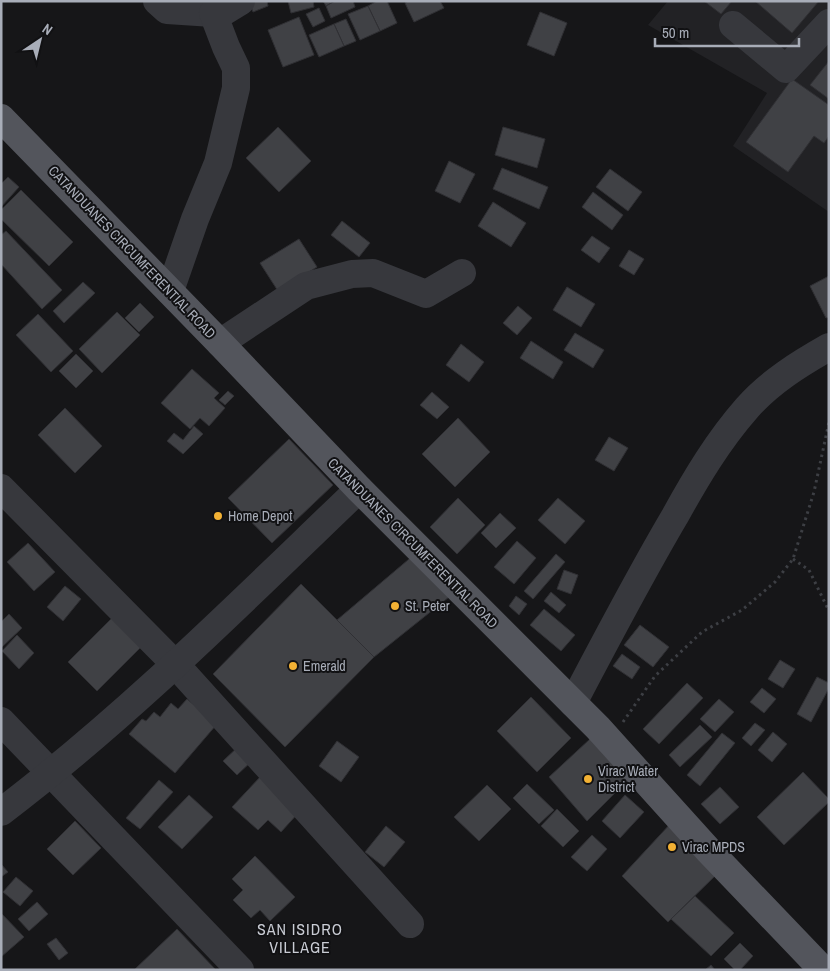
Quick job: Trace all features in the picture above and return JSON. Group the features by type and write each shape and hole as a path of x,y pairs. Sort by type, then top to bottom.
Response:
{"main road":[{"name":"CATANDUANES CIRCUMFERENTIAL ROAD","path":"1,118 220,342 359,490 610,741 709,852 824,965"}],"street":[{"path":"157,1 167,10 213,13 223,12 241,1"},
{"path":"170,291 195,219 218,163 236,88 236,68 213,13"},
{"path":"733,24 786,68 829,23"},
{"path":"220,342 306,286 352,274 373,273 426,294 462,273"},
{"path":"573,703 663,535 702,469 726,435 747,408 775,382 804,361 829,347"},
{"path":"1,488 175,664 410,924"},
{"path":"1,812 52,774 175,664 359,490"},
{"path":"1,721 240,970"}],"path":[{"path":"610,741 655,676 702,632 742,610 775,582 793,559 814,492 829,422"},
{"path":"793,559 810,570 829,611"}],"shaded area":[{"path":"668,1 829,1 829,212 733,146 767,93 648,25"}],"building":[{"path":"249,1 267,1 268,6 253,12"},
{"path":"288,1 313,1 314,7 291,13"},
{"path":"323,1 335,1 326,6"},
{"path":"335,1 353,1 355,7 331,18 326,6"},
{"path":"377,1 387,1 397,23 380,31 368,6"},
{"path":"408,1 440,1 444,8 414,22 405,3"},
{"path":"704,1 732,1 721,14"},
{"path":"755,1 819,1 792,33"},
{"path":"368,6 380,31 360,40 348,14"},
{"path":"319,8 325,21 313,27 306,14"},
{"path":"540,12 567,23 554,56 527,45"},
{"path":"299,17 314,55 283,67 268,30"},
{"path":"346,19 356,41 344,46 334,24"},
{"path":"334,24 344,46 319,57 309,35"},
{"path":"829,61 829,99 810,85"},
{"path":"792,79 829,105 829,136 824,143 814,136 788,172 746,142"},
{"path":"278,127 311,161 279,192 246,158"},
{"path":"503,127 545,139 537,168 495,155"},
{"path":"449,161 475,174 460,203 435,191"},
{"path":"502,168 548,187 539,209 493,189"},
{"path":"610,169 642,192 628,211 596,187"},
{"path":"8,177 19,187 1,207 1,184"},
{"path":"21,190 73,242 49,266 1,219 1,210"},
{"path":"593,192 623,215 612,230 582,207"},
{"path":"493,202 526,223 511,247 478,226"},
{"path":"342,221 370,243 359,257 331,235"},
{"path":"6,231 62,290 42,309 1,264 1,235"},
{"path":"592,236 610,248 599,263 581,250"},
{"path":"299,239 317,267 278,291 260,263"},
{"path":"629,250 644,259 634,275 619,266"},
{"path":"829,276 829,317 826,318 810,286"},
{"path":"83,282 95,293 64,323 53,311"},
{"path":"567,287 595,304 581,327 553,310"},
{"path":"140,303 154,317 139,332 125,318"},
{"path":"518,306 532,318 517,335 503,323"},
{"path":"117,312 140,335 102,373 79,349"},
{"path":"38,314 73,351 51,372 16,335"},
{"path":"575,333 604,350 593,368 564,350"},
{"path":"531,341 563,362 553,379 520,358"},
{"path":"461,344 484,362 469,382 446,365"},
{"path":"76,354 93,371 76,388 59,371"},
{"path":"192,369 219,393 214,398 225,408 209,426 200,418 190,429 161,403"},
{"path":"228,391 234,396 225,405 219,400"},
{"path":"432,392 449,407 437,419 420,405"},
{"path":"65,408 102,446 75,473 38,435"},
{"path":"458,418 490,452 455,487 422,454"},
{"path":"194,426 203,434 183,454 167,441 174,433 183,440"},
{"path":"609,437 628,448 614,471 595,460"},
{"path":"289,439 333,485 272,543 228,498"},
{"path":"458,498 485,525 457,554 430,527"},
{"path":"558,498 585,521 565,544 538,520"},
{"path":"500,513 516,528 496,548 481,533"},
{"path":"517,541 536,558 514,584 494,567"},
{"path":"28,543 55,572 34,591 7,562"},
{"name":"St. Peter","path":"415,554 454,593 374,657 337,620"},
{"path":"556,554 565,562 533,599 524,591"},
{"path":"564,570 578,575 571,594 557,589"},
{"name":"Emerald","path":"301,584 374,657 285,747 213,674"},
{"path":"65,586 81,599 63,621 47,607"},
{"path":"551,592 566,605 559,613 544,601"},
{"path":"516,596 527,604 519,615 509,606"},
{"path":"544,609 575,635 561,651 530,625"},
{"path":"117,613 146,642 97,691 68,662"},
{"path":"9,614 22,628 1,648 1,622"},
{"path":"640,625 669,647 653,667 624,645"},
{"path":"17,635 34,653 19,669 2,651"},
{"path":"622,654 640,667 632,679 613,666"},
{"path":"780,660 795,669 783,688 768,679"},
{"path":"817,677 829,683 829,688 811,722 797,714"},
{"path":"687,683 703,698 659,744 643,729"},
{"path":"762,688 776,699 764,713 750,702"},
{"path":"531,697 571,738 537,772 497,731"},
{"path":"187,699 217,724 175,773 129,734 142,719 146,721 154,712 160,717 171,703 178,709"},
{"path":"719,699 734,712 715,732 700,719"},
{"path":"755,723 765,730 751,746 742,738"},
{"path":"700,725 712,737 680,767 669,755"},
{"path":"773,732 787,744 772,762 758,750"},
{"path":"722,733 735,743 700,786 687,775"},
{"name":"Virac Water District","path":"590,739 628,780 587,821 549,777"},
{"path":"337,741 359,757 341,782 319,766"},
{"path":"240,745 253,760 237,775 223,761"},
{"path":"803,772 829,799 829,802 784,845 757,817"},
{"path":"261,776 300,811 281,832 268,820 258,830 232,807"},
{"path":"159,780 173,792 140,829 126,818"},
{"path":"527,784 554,810 539,824 513,798"},
{"path":"487,785 511,809 479,841 454,817"},
{"path":"720,787 739,807 720,824 701,804"},
{"path":"189,795 213,817 182,849 158,827"},
{"path":"625,795 644,812 620,838 602,821"},
{"path":"557,809 579,831 563,847 541,826"},
{"path":"75,821 101,848 73,875 47,849"},
{"name":"Virac MPDS","path":"672,822 718,873 668,922 622,876"},
{"path":"386,826 405,842 384,867 365,852"},
{"path":"592,835 607,849 587,871 571,857"},
{"path":"255,856 295,897 270,921 260,910 251,918 233,900 243,890 232,879"},
{"path":"1,864 8,872 1,877"},
{"path":"16,877 33,891 20,906 3,892"},
{"path":"695,896 734,933 711,956 671,919"},
{"path":"37,902 48,914 29,931 18,919"},
{"path":"1,913 24,937 1,957"},
{"path":"177,929 216,970 134,970"},
{"path":"56,938 68,953 59,960 47,944"},
{"path":"740,943 753,956 740,970 735,970 724,959"},
{"path":"711,965 715,970 705,970"}],"place":[{"name":"Home Depot","path":"218,516"},
{"name":"St. Peter","path":"395,606"},
{"name":"Emerald","path":"293,666"},
{"name":"Virac Water District","path":"588,779"},
{"name":"Virac MPDS","path":"672,847"}],"district":[{"name":"SAN ISIDRO VILLAGE","path":"300,938"}]}
